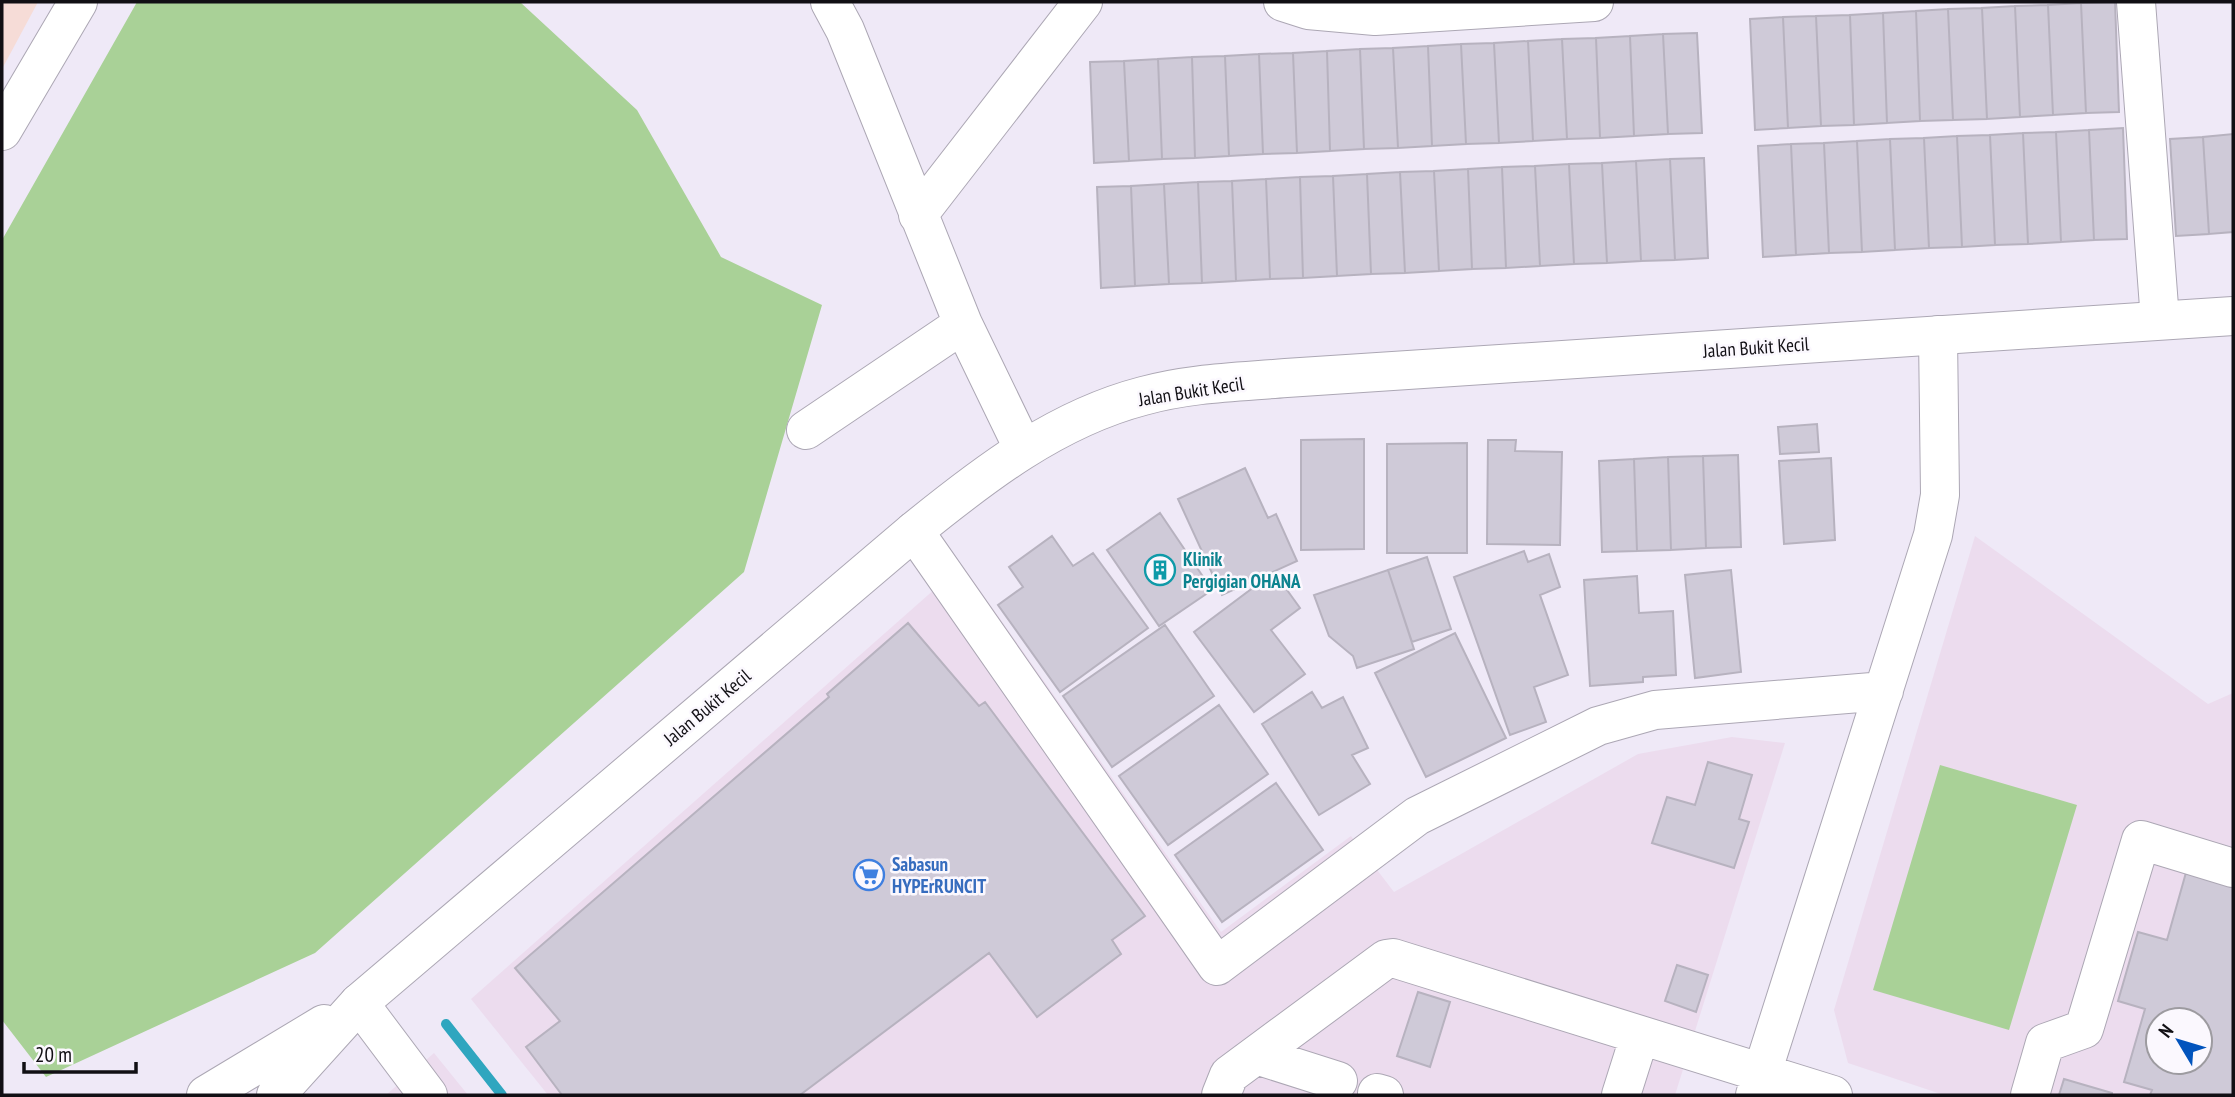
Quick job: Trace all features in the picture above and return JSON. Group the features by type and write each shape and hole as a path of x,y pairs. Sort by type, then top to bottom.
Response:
{"street":[{"path":"2,131 78,2"},
{"path":"830,2 845,30 963,324 1023,448"},
{"path":"918,215 1083,2"},
{"path":"1283,2 1308,10 1375,16 1594,2"},
{"path":"2136,2 2160,320"},
{"name":"Jalan Bukit Kecil","path":"359,1003 970,485 1023,448 1101,409 1144,395 1190,387 2233,316"},
{"path":"806,430 963,324"},
{"path":"1759,1084 1933,535 1940,495 1938,335"},
{"path":"914,531 1217,966 1417,816 1598,726 1655,710 1884,691"},
{"path":"2030,1095 2045,1043 2084,1028 2141,841 2233,868"},
{"path":"1221,1095 1229,1075 1386,960 1393,958 1640,1035 1759,1084 1833,1095"},
{"path":"206,1095 359,1003"},
{"path":"276,1095 359,1003"},
{"path":"359,1003 428,1095"},
{"path":"1621,1095 1640,1035"},
{"path":"1256,1055 1338,1081"}],"shaded area":[{"path":"2,2 38,2 2,69"},
{"path":"1975,536 2208,704 2233,693 2233,1095 1944,1095 1848,1063 1834,1010"},
{"path":"962,565 1221,932 1351,836 1394,892 1638,754 1732,737 1785,743 1675,1095 548,1095 471,999"},
{"path":"434,1053 468,1095 386,1095"}],"green space":[{"path":"137,2 520,2 637,110 721,257 822,305 744,572 315,953 46,1077 2,1020 2,240"},
{"path":"1940,765 2077,805 2009,1030 1873,990"}],"building":[{"path":"2115,2 2119,112 2086,113 2081,3"},
{"path":"2081,3 2086,113 2053,115 2048,5"},
{"path":"2048,5 2053,115 2020,117 2015,6"},
{"path":"2015,6 2020,117 1987,119 1982,8"},
{"path":"1982,8 1987,119 1953,120 1948,9"},
{"path":"1948,9 1953,120 1920,121 1916,11"},
{"path":"1916,11 1920,121 1887,123 1883,13"},
{"path":"1883,13 1887,123 1854,125 1850,15"},
{"path":"1850,15 1854,125 1821,126 1816,16"},
{"path":"1816,16 1821,126 1788,128 1783,17"},
{"path":"1783,17 1788,128 1755,130 1750,19"},
{"path":"1697,33 1702,133 1668,134 1663,34"},
{"path":"1663,34 1668,134 1634,136 1630,36"},
{"path":"1630,36 1634,136 1600,138 1596,38"},
{"path":"1596,38 1600,138 1567,139 1562,39"},
{"path":"1562,39 1567,139 1533,141 1528,41"},
{"path":"1528,41 1533,141 1499,143 1494,43"},
{"path":"1494,43 1499,143 1466,144 1461,44"},
{"path":"1461,44 1466,144 1432,146 1428,46"},
{"path":"1428,46 1432,146 1398,148 1393,48"},
{"path":"1393,48 1398,148 1364,149 1360,49"},
{"path":"1360,49 1364,149 1330,151 1327,51"},
{"path":"1327,51 1330,151 1297,153 1293,53"},
{"path":"1293,53 1297,153 1263,154 1259,54"},
{"path":"1259,54 1263,154 1229,156 1225,56"},
{"path":"1225,56 1229,156 1195,158 1192,57"},
{"path":"1192,57 1195,158 1162,159 1158,59"},
{"path":"1158,59 1162,159 1129,161 1124,61"},
{"path":"1124,61 1129,161 1094,163 1090,62"},
{"path":"2123,128 2127,239 2094,240 2089,130"},
{"path":"2089,130 2094,240 2061,242 2056,132"},
{"path":"2056,132 2061,242 2028,244 2023,133"},
{"path":"2023,133 2028,244 1995,245 1990,135"},
{"path":"2233,134 2233,232 2209,234 2203,137"},
{"path":"1990,135 1995,245 1962,247 1957,136"},
{"path":"1957,136 1962,247 1929,248 1924,138"},
{"path":"2203,137 2209,234 2176,236 2170,139"},
{"path":"1924,138 1929,248 1895,250 1890,139"},
{"path":"1890,139 1895,250 1862,252 1857,141"},
{"path":"1857,141 1862,252 1829,253 1824,143"},
{"path":"1824,143 1829,253 1796,255 1791,144"},
{"path":"1791,144 1796,255 1763,257 1758,146"},
{"path":"1704,158 1708,258 1675,260 1670,159"},
{"path":"1670,159 1675,260 1641,261 1636,161"},
{"path":"1636,161 1641,261 1607,263 1602,163"},
{"path":"1602,163 1607,263 1574,264 1569,164"},
{"path":"1569,164 1574,264 1540,266 1535,166"},
{"path":"1535,166 1540,266 1506,268 1502,167"},
{"path":"1502,167 1506,268 1472,269 1468,169"},
{"path":"1468,169 1472,269 1439,271 1434,171"},
{"path":"1434,171 1439,271 1405,273 1400,172"},
{"path":"1400,172 1405,273 1371,274 1367,174"},
{"path":"1367,174 1371,274 1337,276 1333,176"},
{"path":"1333,176 1337,276 1303,278 1300,177"},
{"path":"1300,177 1303,278 1270,279 1266,179"},
{"path":"1266,179 1270,279 1236,281 1232,181"},
{"path":"1232,181 1236,281 1202,283 1198,182"},
{"path":"1198,182 1202,283 1169,284 1164,184"},
{"path":"1164,184 1169,284 1135,286 1131,186"},
{"path":"1131,186 1135,286 1101,288 1097,187"},
{"path":"1817,424 1819,452 1780,454 1778,427"},
{"path":"1364,439 1364,549 1301,550 1301,440"},
{"path":"1488,440 1516,440 1515,451 1562,452 1560,545 1487,544"},
{"path":"1467,443 1467,553 1387,553 1387,444"},
{"path":"1738,455 1741,547 1706,548 1703,456"},
{"path":"1703,456 1706,548 1671,550 1668,457"},
{"path":"1668,457 1671,550 1637,551 1634,459"},
{"path":"1831,458 1835,540 1784,544 1779,461"},
{"path":"1634,459 1637,551 1602,552 1599,461"},
{"path":"1245,468 1268,518 1276,514 1297,561 1222,595 1178,499"},
{"name":"Klinik Pergigian OHANA","path":"1160,513 1212,590 1159,626 1107,550"},
{"path":"1052,536 1073,566 1093,553 1148,628 1060,692 998,605 1023,587 1009,567"},
{"path":"1524,551 1528,562 1549,554 1560,587 1540,595 1568,675 1534,687 1546,722 1510,735 1454,577"},
{"path":"1427,557 1451,629 1412,642 1388,570"},
{"path":"1388,570 1414,649 1357,668 1353,656 1329,636 1314,595"},
{"path":"1731,570 1741,672 1695,678 1685,575"},
{"path":"1274,572 1300,608 1271,630 1305,674 1254,712 1194,632"},
{"path":"1637,576 1639,613 1673,611 1676,675 1643,677 1643,682 1590,686 1584,580"},
{"name":"Sabasun HYPErRUNCIT","path":"908,623 979,706 985,702 1145,916 1112,940 1121,954 1037,1017 989,953 800,1095 562,1095 526,1047 560,1021 515,968 829,697 827,694"},
{"path":"1165,625 1214,696 1112,767 1063,696"},
{"path":"1455,633 1506,738 1426,777 1375,673"},
{"path":"1312,692 1322,708 1343,697 1368,748 1352,755 1370,784 1319,815 1262,724"},
{"path":"1219,705 1268,774 1168,845 1119,776"},
{"path":"1708,762 1752,775 1739,819 1749,822 1734,868 1652,843 1667,797 1695,805"},
{"path":"1276,783 1323,850 1222,922 1175,855"},
{"path":"2187,869 2233,882 2233,1095 2150,1095 2152,1090 2124,1082 2144,1012 2144,1076 2214,1076 2214,1006 2144,1006 2144,1009 2118,1001 2138,932 2167,940"},
{"path":"1677,965 1708,975 1696,1012 1665,1001"},
{"path":"1418,992 1450,1002 1430,1067 1397,1056"},
{"path":"2064,1079 2112,1093 2112,1095 2059,1095"}],"waterway":[{"path":"446,1024 502,1095"}],"place":[{"name":"Klinik Pergigian OHANA","path":"1160,570"},
{"name":"Sabasun HYPErRUNCIT","path":"869,875"}]}
